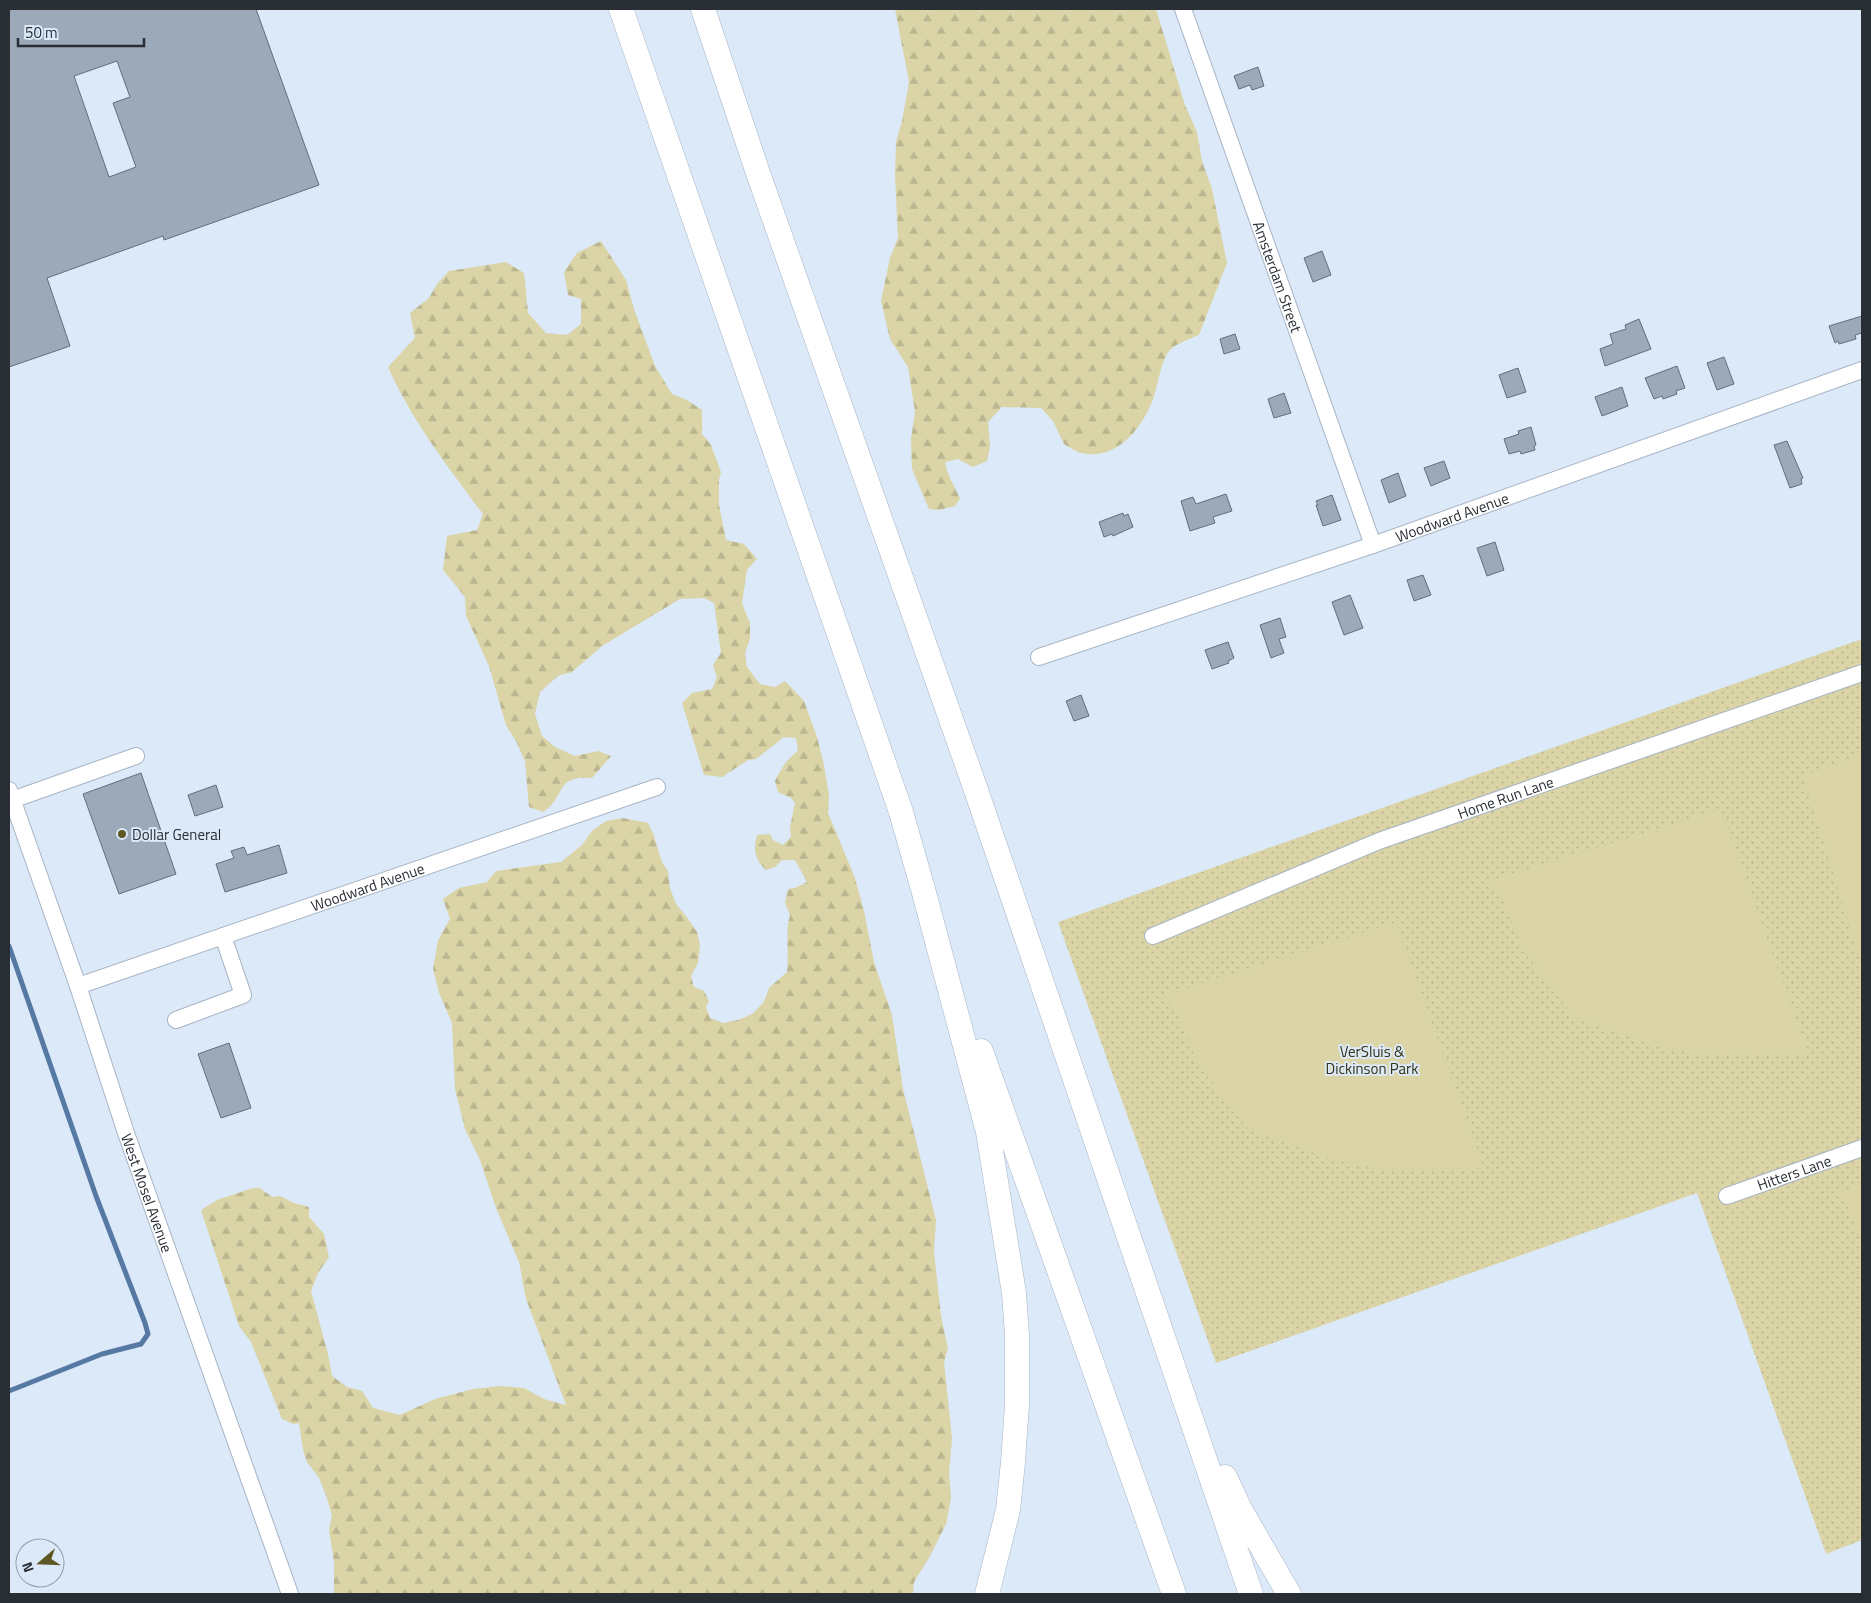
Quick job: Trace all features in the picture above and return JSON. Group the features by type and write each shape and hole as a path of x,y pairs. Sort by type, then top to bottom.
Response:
{"highway":[{"path":"621,9 865,706 924,889 1174,1594"},
{"path":"703,9 758,173 976,790 1251,1594"},
{"path":"924,889 988,1132 1014,1293 1017,1335 1017,1405 1013,1462 1008,1510 987,1594"},
{"path":"1171,1358 1241,1512 1267,1560 1289,1594"}],"street":[{"name":"Amsterdam Street","path":"1183,9 1373,545"},
{"name":"Woodward Avenue","path":"1039,656 1373,545 1862,370"},
{"name":"Home Run Lane","path":"1153,936 1379,841 1862,673"},
{"path":"11,795 136,756"},
{"name":"Woodward Avenue","path":"78,986 658,787"},
{"name":"West Mosel Avenue","path":"11,795 78,986 126,1133 290,1594"},
{"path":"176,1020 243,995 223,936"},
{"name":"Hitters Lane","path":"1727,1196 1862,1148"}],"green space":[{"path":"895,9 1156,9 1185,105 1197,132 1202,161 1212,189 1227,263 1199,335 1186,340 1169,351 1162,365 1154,396 1147,413 1125,441 1105,452 1081,453 1064,444 1053,421 1041,408 1002,407 988,422 990,447 987,461 973,467 958,459 945,462 949,476 960,499 955,506 939,510 929,509 912,469 911,439 915,412 908,367 890,339 881,301 890,258 898,238 895,175 896,142 909,82"},
{"path":"601,241 626,280 634,309 655,366 672,394 687,400 702,410 702,434 711,445 721,472 719,480 719,505 726,540 744,544 757,559 747,570 742,603 750,623 750,639 745,653 747,667 760,684 775,687 785,681 804,701 817,737 824,765 829,796 828,813 855,878 874,962 892,1015 903,1089 936,1220 934,1252 941,1316 948,1348 944,1362 952,1438 949,1473 951,1498 946,1524 914,1582 913,1594 334,1594 334,1562 329,1530 332,1516 327,1498 319,1478 307,1462 303,1450 299,1423 293,1424 282,1419 251,1342 239,1326 201,1210 217,1200 253,1188 260,1188 272,1197 280,1196 294,1203 309,1207 309,1217 324,1234 329,1257 318,1273 311,1291 332,1376 347,1387 362,1391 373,1408 400,1415 435,1399 473,1389 501,1386 524,1388 544,1399 566,1405 526,1299 519,1262 496,1208 480,1160 465,1129 455,1089 452,1023 439,993 433,969 438,940 450,919 443,899 459,888 487,882 496,871 561,862 582,845 592,831 606,821 623,818 648,823 662,862 668,871 670,888 676,904 697,932 700,944 698,963 691,976 694,987 704,991 709,1001 706,1007 710,1018 723,1023 738,1020 752,1014 764,1002 769,988 787,972 790,915 785,903 788,889 807,882 795,860 782,860 775,867 766,870 757,858 755,846 757,835 770,834 773,840 783,845 791,837 790,827 795,803 791,798 778,792 775,781 785,764 798,751 796,738 784,737 756,759 748,760 722,777 704,775 682,703 692,693 712,689 717,677 713,665 721,653 714,603 704,598 680,599 602,646 572,672 558,676 540,692 535,714 542,736 555,747 575,756 598,751 611,756 592,778 580,778 566,783 555,800 543,812 529,807 525,761 506,725 489,666 466,616 465,597 443,570 447,536 477,530 483,514 419,425 388,367 415,338 410,313 429,298 437,284 449,271 506,262 524,273 528,313 546,333 567,335 581,324 581,299 568,295 564,272 577,253"},
{"name":"VerSluis & Dickinson Park","path":"1862,639 1862,1540 1826,1554 1697,1193 1216,1363 1058,922"},
{"path":"1862,754 1862,966 1803,776"},
{"path":"1721,809 1809,1055 1706,1056 1656,1046 1574,1017 1524,951 1503,901 1489,881"},
{"path":"1396,922 1484,1168 1380,1170 1331,1159 1249,1130 1198,1064 1178,1014 1164,995"},
{"path":"1862,1183 1862,1240 1841,1192"}],"building":[{"path":"9,9 256,9 319,185 164,240 163,236 47,278 70,346 9,367","holes":["117,61 130,97 113,103 136,167 109,177 74,76"]},
{"path":"1258,67 1264,86 1252,90 1250,85 1239,89 1234,76"},
{"path":"1322,251 1331,275 1313,282 1304,258"},
{"path":"1862,316 1862,333 1855,335 1856,339 1839,344 1838,341 1835,343 1829,326"},
{"path":"1639,319 1651,349 1605,366 1600,349 1613,344 1610,334 1626,329 1625,325"},
{"path":"1235,334 1240,349 1224,354 1220,339"},
{"path":"1724,357 1734,384 1717,390 1707,363"},
{"path":"1677,366 1685,388 1676,391 1677,394 1663,399 1662,396 1654,399 1645,378"},
{"path":"1518,368 1526,392 1507,398 1499,375"},
{"path":"1622,387 1628,406 1602,416 1595,397"},
{"path":"1284,393 1291,413 1274,418 1268,399"},
{"path":"1531,427 1536,445 1534,446 1535,450 1521,454 1520,451 1509,454 1504,439 1519,434 1518,431"},
{"path":"1787,441 1803,478 1801,479 1802,484 1790,488 1774,445"},
{"path":"1444,461 1450,478 1431,486 1424,468"},
{"path":"1398,473 1406,496 1389,503 1381,480"},
{"path":"1226,494 1232,511 1213,517 1215,523 1190,531 1181,501 1193,497 1196,504"},
{"path":"1332,495 1341,520 1323,526 1316,501"},
{"path":"1123,513 1124,516 1128,514 1133,527 1113,536 1112,534 1104,537 1099,522"},
{"path":"1495,542 1504,570 1487,576 1477,548"},
{"path":"1423,575 1431,595 1414,601 1407,580"},
{"path":"1350,595 1363,628 1344,635 1332,602"},
{"path":"1280,618 1286,637 1279,639 1284,653 1271,658 1260,625"},
{"path":"1228,642 1234,658 1228,661 1229,663 1212,669 1205,650"},
{"path":"1081,695 1089,716 1074,721 1066,701"},
{"path":"141,773 176,874 119,894 83,794"},
{"path":"216,785 223,807 195,816 188,795"},
{"path":"279,845 287,873 225,892 216,864 234,858 231,851 244,847 247,855"},
{"path":"229,1043 251,1108 221,1118 198,1054"}],"waterway":[{"path":"9,946 96,1196 148,1334 141,1344 102,1354 9,1391"}],"place":[{"name":"Dollar General","path":"122,834"}]}
